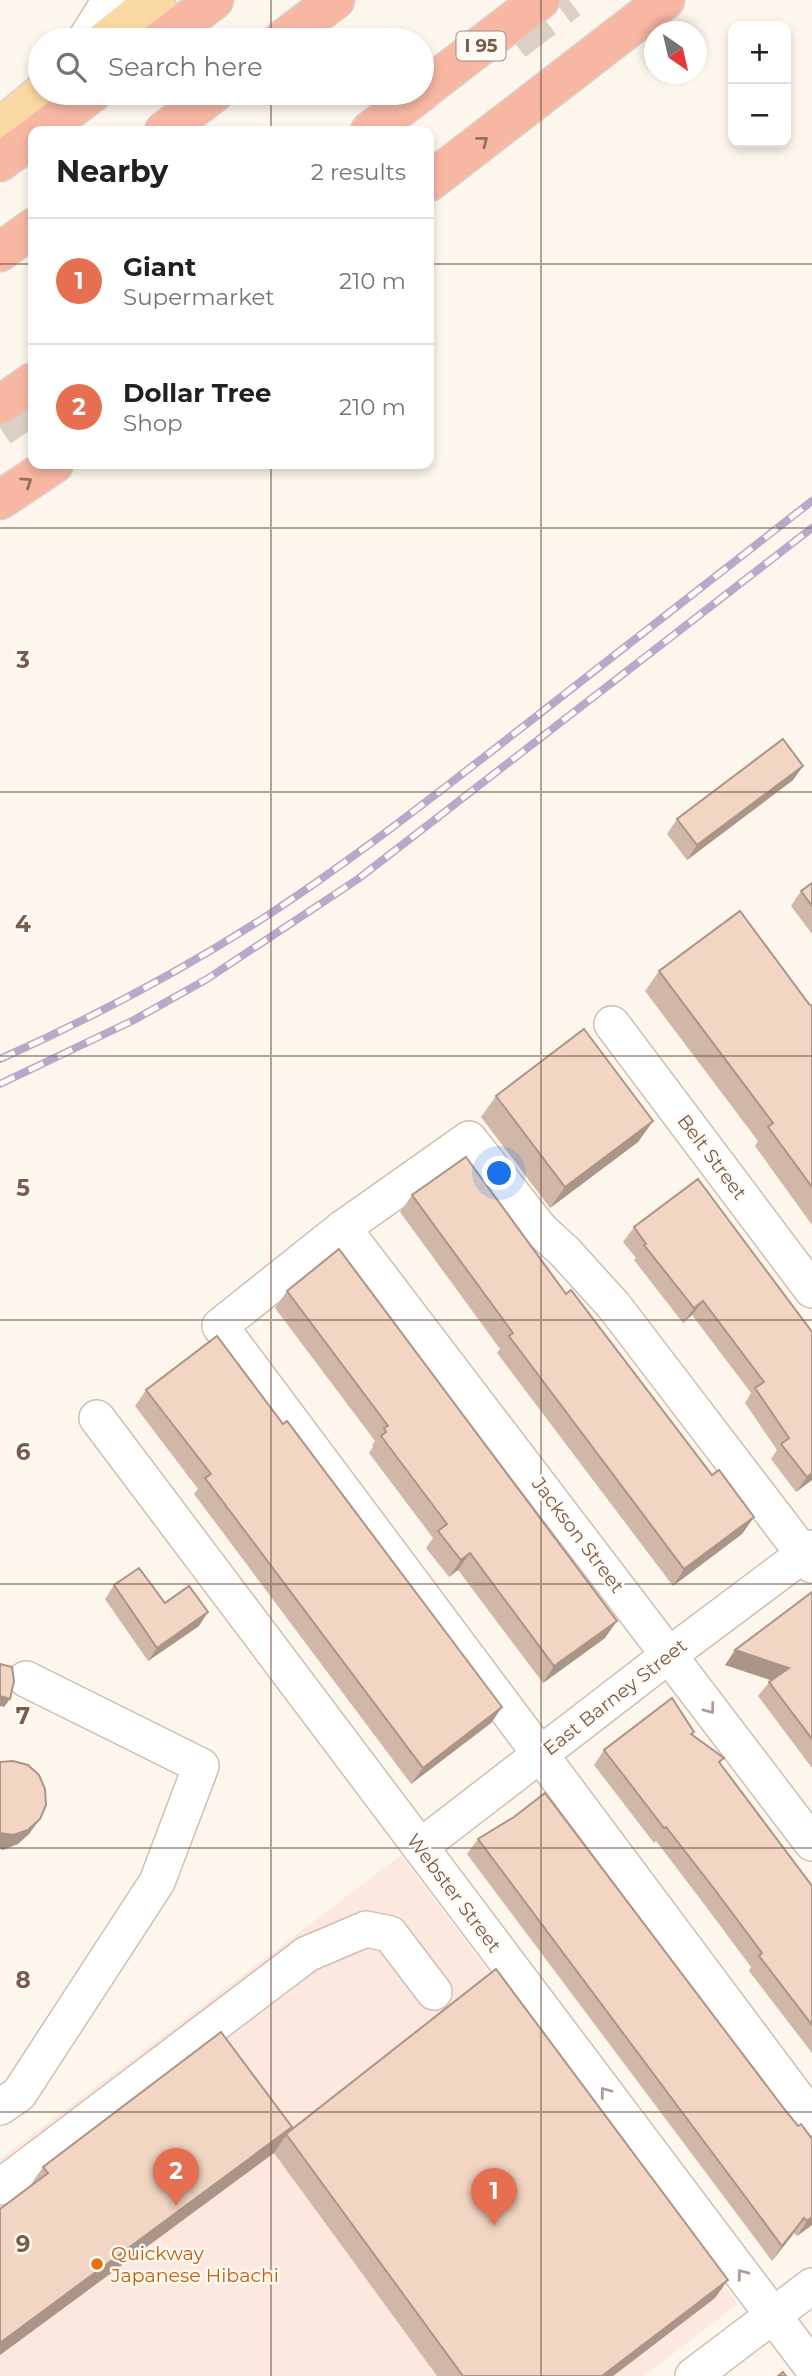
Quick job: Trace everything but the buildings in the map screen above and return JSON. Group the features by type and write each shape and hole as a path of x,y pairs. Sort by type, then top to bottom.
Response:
{"highway":[{"path":"177,28 214,0"},
{"path":"298,28 335,0"},
{"name":"I 95","path":"434,82 540,0"},
{"path":"434,178 665,0"},
{"path":"49,126 76,105"},
{"path":"171,126 198,105"},
{"name":"I 95","path":"377,126 404,105"},
{"path":"0,162 28,142"},
{"path":"0,252 28,232"},
{"path":"0,405 28,385"},
{"path":"0,500 46,469"}],"main road":[{"path":"121,28 156,0"},
{"path":"0,128 28,105"}],"street":[{"path":"92,28 110,0"},
{"name":"Belt Street","path":"612,1024 812,1290"},
{"path":"810,1556 614,1306 541,1230 469,1139 343,1227 220,1326 812,2118"},
{"name":"Jackson Street","path":"343,1227 812,1843"},
{"name":"Webster Street","path":"97,1418 812,2367"},
{"name":"East Barney Street","path":"420,1847 669,1655 810,1556"},
{"path":"0,2107 19,2094 157,1882 201,1766 26,1679"},
{"path":"0,2186 307,1954 366,1929 390,1934 434,1992"},
{"path":"693,2376 812,2286"}],"shaded area":[{"path":"401,1855 738,2304 644,2376 0,2376 0,2159"}],"tunnel":[{"path":"514,42 569,0"},
{"path":"0,428 28,408"}],"railway":[{"path":"0,1059 168,975 299,894 432,797 812,501"},
{"path":"0,1084 134,1020 207,979 358,879 812,528"}],"place":[{"name":"Dollar Tree","path":"176,2206"},
{"name":"Giant","path":"494,2226"},
{"name":"Quickway Japanese Hibachi","path":"97,2264"}]}
